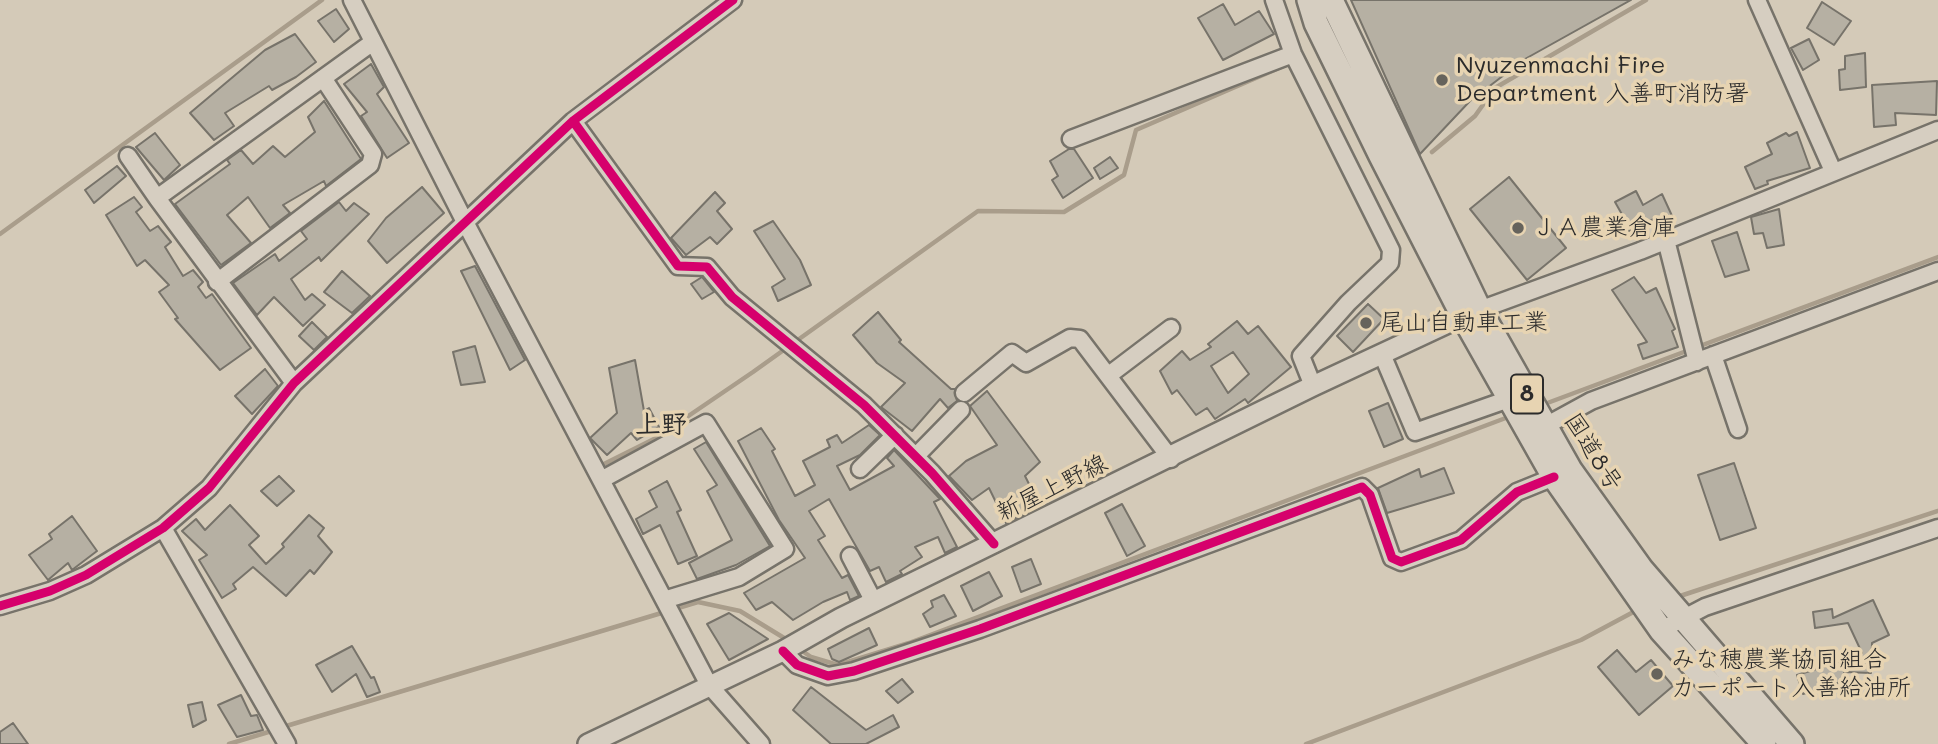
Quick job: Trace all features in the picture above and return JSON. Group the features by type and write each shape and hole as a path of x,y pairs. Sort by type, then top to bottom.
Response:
{"highway":[{"name":"国道8号","path":"1308,0 1316,23 1381,156 1537,430 1554,477 1661,630 1765,744"},
{"name":"国道8号","path":"1331,0 1509,399 1570,470 1641,569 1682,619 1792,744"}],"main road":[{"name":"新屋上野線","path":"588,744 783,651 874,602 1171,459 1313,386 1471,313"}],"street":[{"path":"352,0 465,222 709,685 761,744"},
{"path":"0,606 50,591 86,575 163,528 209,488 294,383 573,121 733,0"},
{"path":"1273,0 1293,54 1391,250 1390,263 1348,303 1301,356 1313,386"},
{"path":"1757,0 1833,171"},
{"path":"157,198 373,42"},
{"path":"1071,139 1293,54"},
{"path":"217,282 370,164 373,154 323,78"},
{"path":"573,121 678,266 708,267 732,297 864,405 895,435 994,544"},
{"path":"1471,313 1666,240 1938,130"},
{"path":"128,156 217,282 294,383"},
{"path":"1666,240 1697,362"},
{"path":"1537,430 1591,401 1938,271"},
{"path":"1109,375 1171,328"},
{"path":"964,393 1012,353 1026,363 1070,338 1080,339 1171,459"},
{"path":"1382,354 1415,432 1509,399"},
{"path":"1713,355 1738,429"},
{"path":"916,456 961,410"},
{"path":"601,480 706,422 785,549 739,577 664,600"},
{"path":"860,469 895,435"},
{"path":"783,651 797,665 828,676 854,671 980,629 1362,488 1370,495 1392,558 1401,562 1461,540 1517,492 1554,477"},
{"path":"163,528 287,744"},
{"path":"1661,630 1705,607 1938,528"},
{"path":"850,556 874,602"}],"building":[{"name":"Nyuzenmachi Fire Department 入善町消防署","path":"1351,0 1631,0 1525,59 1470,101 1420,154"},
{"path":"1822,2 1851,21 1834,45 1807,28"},
{"path":"1223,4 1235,25 1259,11 1274,34 1223,60 1198,18"},
{"path":"336,9 349,29 334,42 318,21"},
{"path":"295,34 316,62 296,77 272,90 269,86 225,113 234,126 214,140 190,113 265,50"},
{"path":"1809,39 1819,60 1803,70 1791,48"},
{"path":"1865,53 1866,87 1840,90 1839,70 1845,69 1845,56"},
{"path":"371,64 384,87 377,94 409,143 387,158 361,116 367,112 344,84"},
{"path":"1937,81 1936,115 1895,113 1896,125 1874,127 1872,85"},
{"path":"324,101 361,159 326,186 324,181 283,205 290,213 270,228 248,197 227,215 251,243 221,265 175,204 230,164 227,160 241,150 253,164 273,146 285,157 315,132 308,117"},
{"path":"1797,132 1810,168 1767,181 1768,184 1755,189 1745,167 1772,154 1767,143 1786,133 1789,136"},
{"path":"155,133 180,165 164,180 136,147"},
{"path":"1069,149 1074,149 1093,178 1063,198 1052,180 1058,176 1050,161"},
{"path":"1110,157 1118,168 1100,179 1094,168"},
{"path":"117,166 126,176 94,203 85,190"},
{"name":"ＪＡ農業倉庫","path":"1509,177 1566,248 1527,280 1470,209"},
{"path":"422,187 444,213 387,263 368,241 386,218"},
{"path":"1636,191 1643,205 1662,194 1673,218 1661,222 1658,217 1620,235 1615,223 1624,218 1615,202"},
{"path":"715,192 725,203 717,211 732,229 717,244 710,237 686,255 671,238"},
{"path":"134,197 142,207 136,212 150,231 158,226 171,242 165,247 183,276 193,270 203,282 198,287 206,298 212,294 251,348 220,370 175,319 178,318 159,292 169,285 145,260 137,266 106,215"},
{"path":"339,202 346,211 354,203 369,214 321,261 319,257 291,279 305,300 312,294 325,305 303,326 274,297 257,315 233,283 275,254 279,261 307,239 301,231"},
{"path":"1779,209 1784,245 1767,248 1763,233 1754,234 1751,217"},
{"path":"773,221 800,260 811,285 778,301 772,287 785,279 754,231"},
{"path":"1737,232 1749,270 1725,277 1712,241"},
{"path":"475,266 525,360 510,370 461,271"},
{"path":"342,271 370,296 352,313 324,292"},
{"path":"702,277 714,292 702,299 691,284"},
{"path":"1634,277 1646,293 1656,288 1675,329 1672,331 1678,347 1643,359 1638,345 1647,342 1612,290"},
{"path":"1368,304 1384,319 1353,352 1337,336"},
{"path":"878,312 901,340 899,342 951,389 955,389 957,401 948,408 940,399 912,431 881,407 905,383 877,363 853,335"},
{"path":"1237,321 1248,334 1258,326 1291,367 1248,403 1245,399 1215,419 1207,408 1196,415 1177,390 1172,394 1160,371 1182,351 1190,360 1211,347 1208,344","holes":["1233,352 1249,374 1228,393 1211,366"]},
{"path":"312,322 327,337 314,350 299,336"},
{"path":"475,346 485,382 461,385 453,352"},
{"path":"635,360 644,411 649,408 659,427 637,440 631,433 607,455 590,438 617,413 609,368"},
{"path":"265,369 278,386 252,414 235,396"},
{"path":"987,391 1040,462 1025,476 1040,506 1006,523 989,488 972,500 949,476 966,461 997,445 970,406"},
{"path":"1388,403 1403,439 1384,447 1369,411"},
{"path":"869,425 880,435 860,455 837,466 850,490 894,466 887,458 894,450 940,499 934,502 957,547 945,553 938,537 915,547 922,557 900,571 902,574 886,582 879,567 870,571 829,499 809,511 825,536 818,540 842,578 848,575 859,596 850,600 847,592 823,602 793,620 772,602 756,610 744,593 805,558 779,520 738,441 761,428 775,449 772,451 795,496 815,485 803,461 830,447 827,440 837,435 842,443"},
{"path":"706,442 770,546 736,565 697,579 689,563 732,540 707,491 717,485 694,449"},
{"path":"1734,463 1756,528 1720,540 1698,475"},
{"path":"1444,468 1454,493 1387,513 1378,488 1419,469 1421,477"},
{"path":"279,476 294,491 277,506 261,491"},
{"path":"667,481 681,510 677,512 697,556 678,564 660,525 643,534 636,519 657,507 649,491"},
{"path":"1122,504 1145,546 1127,556 1105,513"},
{"path":"230,505 259,536 249,545 266,564 284,547 282,544 309,515 324,528 318,536 332,552 314,574 310,570 286,596 253,567 233,584 236,589 222,598 199,560 207,555 182,531 196,519 205,530"},
{"path":"72,516 97,551 72,570 68,563 48,580 29,555 52,539 49,534"},
{"path":"1031,559 1041,584 1021,592 1012,567"},
{"path":"989,572 1002,596 973,611 961,586"},
{"path":"944,595 956,616 930,627 923,614 933,607 931,601"},
{"path":"1873,600 1889,635 1872,643 1871,673 1844,672 1847,680 1803,694 1797,675 1852,658 1853,652 1862,653 1848,623 1815,628 1813,612 1832,609 1833,618"},
{"path":"729,613 768,639 729,660 707,624"},
{"path":"869,628 877,645 839,662 832,659 828,649"},
{"path":"352,646 371,678 374,677 380,692 367,697 356,674 332,692 316,665"},
{"path":"1617,650 1636,672 1651,660 1673,686 1639,715 1598,667"},
{"path":"902,679 913,692 898,703 886,691"},
{"path":"811,687 866,730 893,715 899,727 866,744 831,744 793,710"},
{"path":"241,695 251,716 257,715 263,730 237,737 218,705"},
{"path":"202,702 206,720 193,727 188,705"},
{"path":"13,723 28,744 0,744 0,732"}],"waterway":[{"path":"0,234 322,0"},
{"path":"1432,152 1475,116 1495,88 1646,0"},
{"path":"604,464 656,438 978,211 1064,212 1124,175 1136,130 1286,65"},
{"path":"1542,405 1938,257"},
{"path":"798,648 811,657 838,665 909,643 1511,416"},
{"path":"1677,597 1938,511"},
{"path":"283,727 698,602 740,611 789,641"},
{"path":"1306,744 1581,640 1639,609"},
{"path":"229,744 275,730"}],"cycle path":[{"path":"0,606 50,591 86,575 163,528 209,488 294,383 573,121 733,0"},
{"path":"573,121 678,266 707,267 732,297 864,405 932,473 994,544"},
{"path":"783,651 797,665 828,676 854,671 980,629 1362,487 1370,495 1392,558 1401,562 1461,540 1517,492 1554,477"}],"place":[{"name":"Nyuzenmachi Fire Department 入善町消防署","path":"1442,80"},
{"name":"ＪＡ農業倉庫","path":"1518,228"},
{"name":"尾山自動車工業","path":"1366,323"},
{"name":"みな穂農業協同組合 カーポート入善給油所","path":"1657,674"}],"district":[{"name":"上野","path":"661,425"}]}
